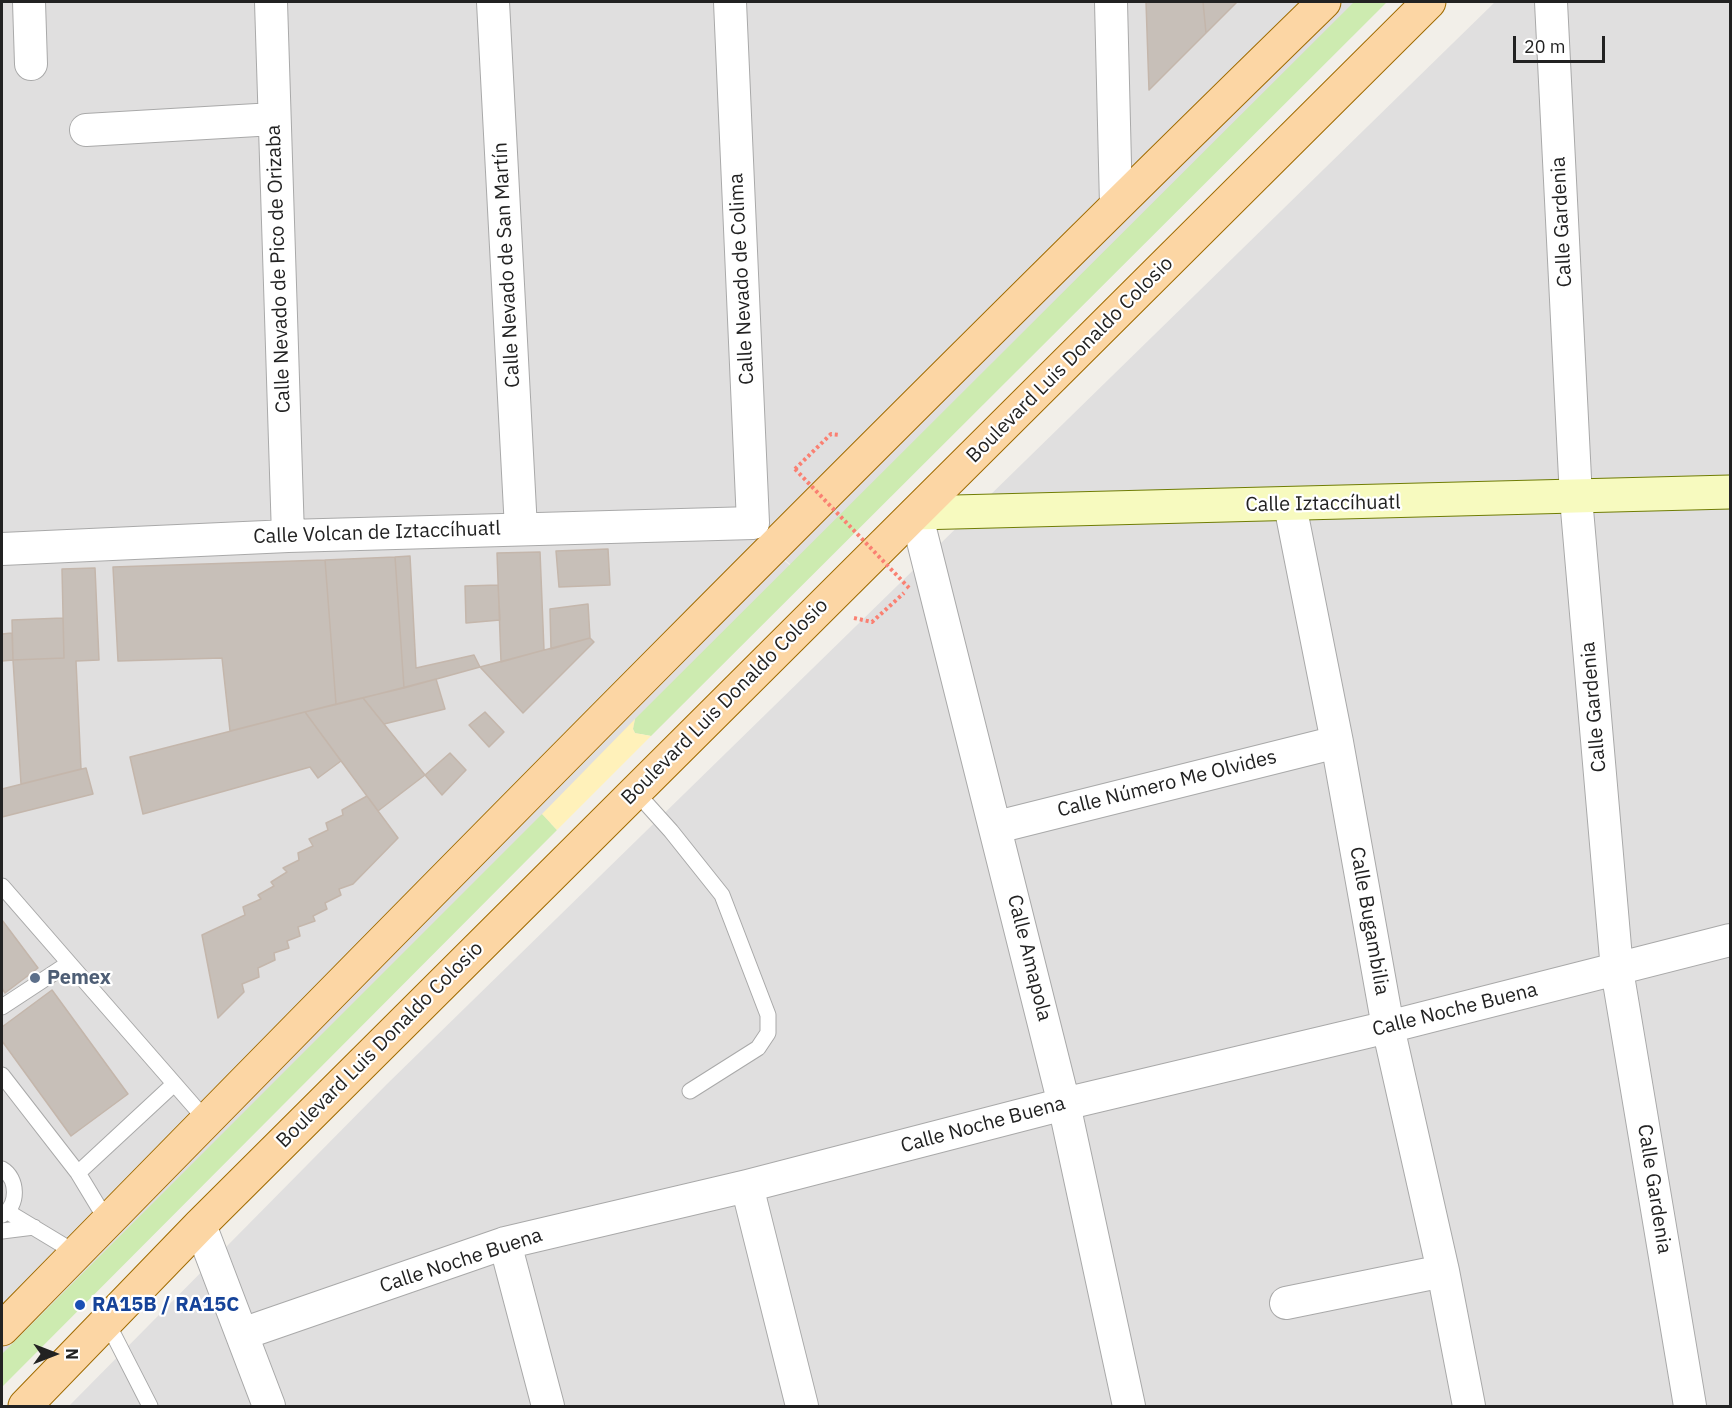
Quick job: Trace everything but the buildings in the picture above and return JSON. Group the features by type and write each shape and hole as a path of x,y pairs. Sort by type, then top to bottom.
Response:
{"main road":[{"path":"2,1329 206,1120 1116,205 1324,2"},
{"name":"Boulevard Luis Donaldo Colosio","path":"25,1407 200,1225 1429,2"},
{"name":"Calle Iztaccíhuatl","path":"916,513 1576,498 1731,492"}],"street":[{"path":"29,2 31,64"},
{"name":"Calle Nevado de Pico de Orizaba","path":"271,2 288,536"},
{"name":"Calle Nevado de San Martín","path":"493,2 521,529"},
{"name":"Calle Nevado de Colima","path":"730,2 753,523"},
{"path":"1112,2 1116,205"},
{"name":"Calle Gardenia","path":"1551,2 1576,498 1617,970 1690,1407"},
{"path":"86,130 274,119"},
{"name":"Calle Bugambilia","path":"1290,505 1388,1027 1443,1271 1469,1407"},
{"name":"Calle Amapola","path":"916,513 997,827 1064,1104 1129,1407"},
{"path":"753,523 780,543"},
{"name":"Calle Volcan de Iztaccíhuatl","path":"2,549 288,536 753,523"},
{"name":"Calle Número Me Olvides","path":"997,827 1336,742"},
{"name":"Calle Noche Buena","path":"242,1334 505,1243 747,1186 1064,1104 1388,1027 1731,940"},
{"path":"747,1186 802,1407"},
{"path":"200,1225 269,1407"},
{"path":"505,1243 548,1407"},
{"path":"1287,1303 1443,1271"}],"lane":[{"path":"635,791 671,831 722,895 768,1015 768,1033 758,1048 690,1091"},
{"path":"2,886 206,1120"},
{"path":"2,1007 69,963"},
{"path":"2,1075 78,1173 107,1221"},
{"path":"78,1173 174,1084"},
{"path":"2,1169 14,1183 14,1198 5,1213 34,1227 76,1253"},
{"path":"2,1231 34,1227"},
{"path":"107,1322 150,1407"}],"path":[{"path":"831,434 795,469 909,588 872,622"}],"shaded area":[{"path":"2,2 1374,2 801,573 747,529 800,574 2,1373"},
{"path":"1495,2 1730,2 1730,1406 69,1406 387,1084"}],"green space":[{"path":"1354,2 1387,2 651,736 635,733 633,729 635,719"},
{"path":"542,814 557,830 2,1387 2,1354"}],"sand":[{"path":"635,719 633,729 635,733 651,736 557,830 542,814"}],"place":[{"name":"Pemex","path":"35,978"},
{"name":"RA15B / RA15C","path":"80,1305"}]}
